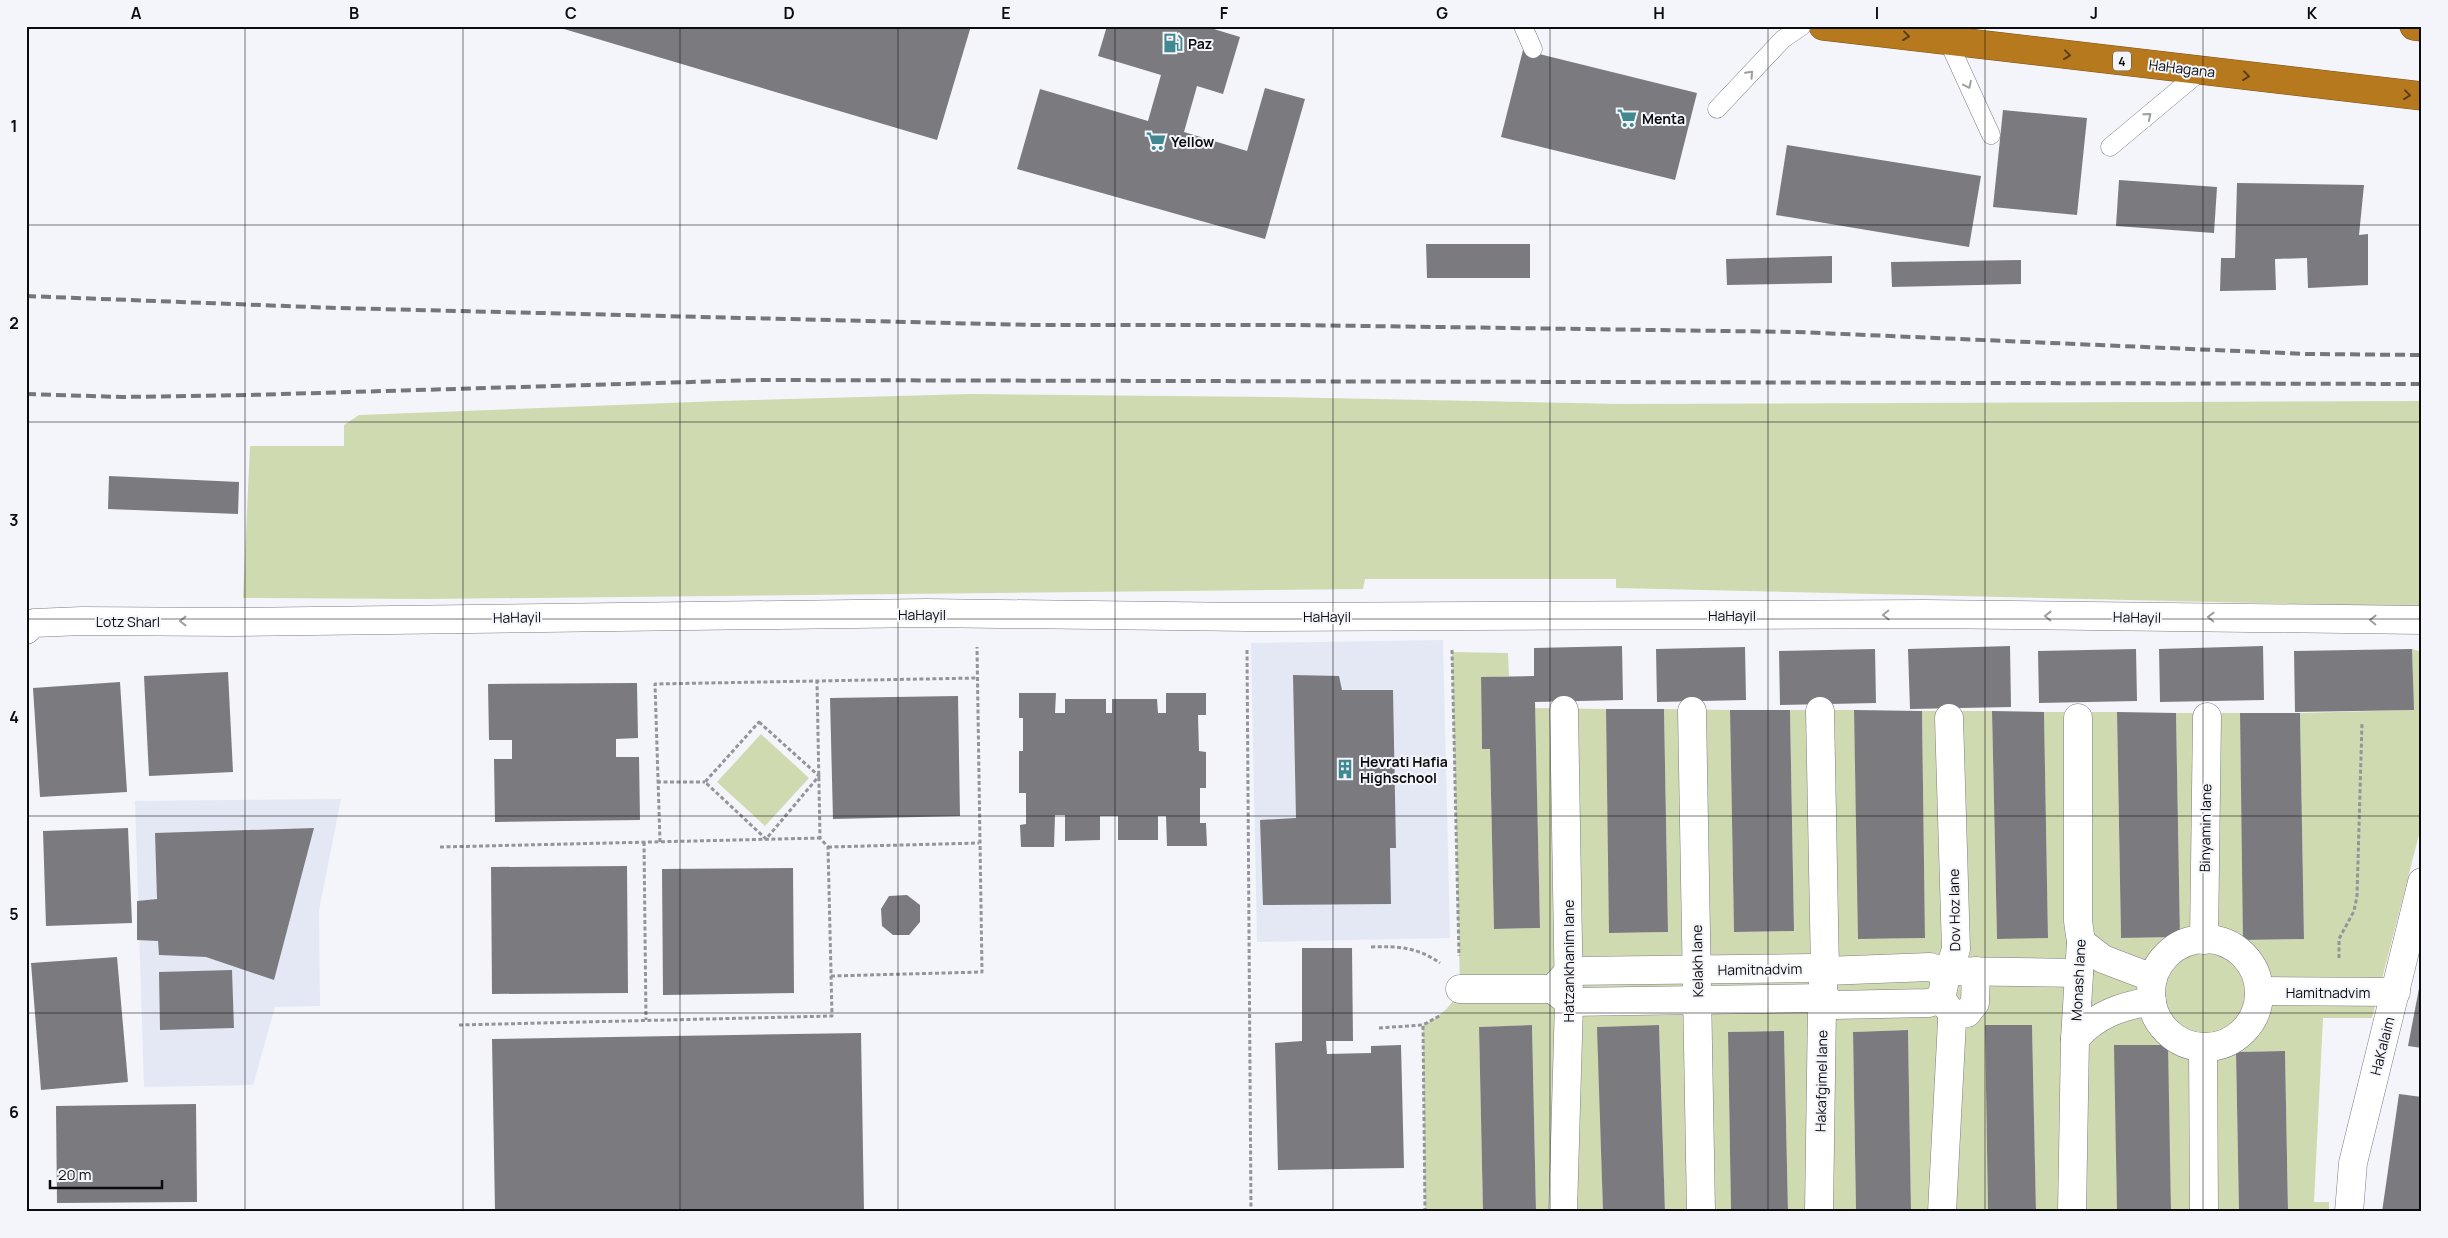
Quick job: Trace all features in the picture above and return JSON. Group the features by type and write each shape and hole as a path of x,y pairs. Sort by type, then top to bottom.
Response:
{"highway":[{"name":"HaHagana","path":"1823,26 2422,96"},
{"path":"2414,26 2422,27"}],"street":[{"name":"HaHayil","path":"232,622 976,614 1247,616 1924,614 2422,620"},
{"name":"Lotz Sharl","path":"26,630 34,624 82,621 232,622"},
{"name":"Hatzankhanim lane","path":"1563,1212 1564,710"},
{"name":"Kelakh lane","path":"1692,711 1701,1212"},
{"name":"Hakafgimel lane","path":"1819,1212 1822,1006 1825,998 1822,978 1826,966 1820,712"},
{"name":"Binyamin lane","path":"2204,940 2207,717"},
{"name":"Dov Hoz lane","path":"1942,1212 1946,1007 1943,971 1951,965 1956,949 1949,718"},
{"name":"Monash lane","path":"2072,1212 2075,1039 2081,942 2078,921 2078,718"},
{"name":"HaKalaim","path":"2349,1212 2353,1162 2422,882"},
{"path":"2196,939 2204,940 2214,940 2232,946 2246,958 2256,973 2260,991 2257,1009 2249,1025 2237,1037 2221,1045 2204,1048 2186,1045 2171,1036 2159,1023 2152,990 2165,957 2179,946 2196,939"},
{"path":"2081,942 2103,959 2152,990"},
{"name":"Hamitnadvim","path":"1460,989 1563,987 1697,970 1826,966 1930,967 1943,971 2079,973"},
{"name":"Hamitnadvim","path":"1563,987 1697,1000 1825,998 1834,1006 1929,1003 1967,1013 1975,1003 1976,971"},
{"path":"2075,1039 2096,1019 2152,990"},
{"name":"Hamitnadvim","path":"2260,991 2396,992"},
{"path":"2204,1048 2204,1212"}],"lane":[{"path":"1524,26 1534,49"},
{"path":"1717,109 1783,39 1802,26"},
{"path":"1948,41 1991,135"},
{"path":"2110,147 2201,71"}],"path":[{"path":"831,976 982,972 976,614"},
{"path":"1379,1028 1423,1025 1443,1014 1452,1004 1460,989 1451,615"},
{"path":"1247,616 1250,1212"},
{"path":"660,842 654,684 977,678"},
{"path":"459,1025 832,1016 828,847 820,838 817,681"},
{"path":"705,782 759,722 819,776"},
{"path":"2339,992 2339,939 2354,912 2357,896 2362,723"},
{"path":"766,839 819,776"},
{"path":"657,782 705,782 766,839"},
{"path":"440,847 820,838"},
{"path":"644,842 646,1020"},
{"path":"828,847 979,843"},
{"path":"1371,947 1400,946 1416,949 1447,968 1456,978 1460,989"},
{"path":"1423,1025 1425,1212"}],"shaded area":[{"path":"1443,640 1450,938 1257,942 1251,643"},
{"path":"341,799 319,910 320,1006 275,1007 253,1085 144,1087 135,801"}],"green space":[{"path":"970,394 1275,397 1622,404 2422,401 2422,607 1616,588 1616,579 1365,579 1363,589 427,599 243,598 250,446 344,446 344,425 359,415 720,401"},
{"path":"2412,649 2422,652 2422,823 2372,1018 2323,1018 2314,1202 2329,1202 2329,1212 2288,1212 2285,1051 2236,1052 2239,1212 2171,1212 2167,1045 2115,1045 2117,1212 2036,1212 2032,1025 1985,1025 1988,1212 1911,1212 1908,1030 1853,1032 1856,1212 1788,1212 1784,1031 1728,1032 1731,1212 1665,1212 1659,1025 1598,1027 1603,1212 1536,1212 1532,1025 1479,1027 1483,1212 1425,1212 1423,1025 1436,1018 1445,1010 1460,989 1452,652 1508,653 1509,676 1481,678 1482,749 1490,749 1494,929 1540,928 1535,708 1606,709 1610,933 1668,932 1664,709 1730,710 1734,932 1794,931 1790,710 1854,710 1859,939 1925,938 1922,711 1992,711 1997,939 2048,937 2044,712 2117,712 2121,938 2180,937 2176,713 2240,713 2244,940 2304,939 2300,713 2413,710"},
{"path":"761,734 809,778 765,826 717,782"}],"building":[{"path":"554,26 971,26 937,140"},
{"path":"1107,26 1204,26 1240,37 1223,94 1197,86 1184,132 1247,151 1265,88 1305,99 1265,239 1017,169 1040,89 1148,121 1161,75 1098,56"},
{"path":"1523,50 1697,93 1675,180 1501,137"},
{"path":"2003,110 2087,118 2077,215 1993,207"},
{"path":"1787,145 1981,176 1969,247 1776,215"},
{"path":"2119,180 2217,187 2214,233 2116,226"},
{"path":"2237,183 2364,185 2359,235 2368,234 2368,285 2308,288 2307,258 2275,259 2276,290 2220,291 2221,258 2235,258"},
{"path":"1426,244 1530,244 1530,278 1427,278"},
{"path":"1832,256 1832,283 1727,285 1726,259"},
{"path":"2021,260 2021,284 1892,287 1891,262"},
{"path":"109,476 239,482 238,514 108,509"},
{"path":"1622,646 1623,700 1535,702 1540,928 1494,929 1490,749 1482,749 1481,677 1534,676 1534,648"},
{"path":"2010,646 2011,707 1910,709 1908,649"},
{"path":"2263,646 2264,700 2160,702 2159,649"},
{"path":"1745,647 1746,700 1657,702 1656,649"},
{"path":"1875,649 1876,703 1780,705 1779,651"},
{"path":"2136,649 2137,701 2039,703 2038,651"},
{"path":"2412,649 2414,710 2295,712 2294,651"},
{"path":"228,672 233,772 149,776 144,676"},
{"name":"Hevrati Hafia Highschool","path":"1293,675 1339,676 1342,690 1393,690 1396,848 1390,848 1391,904 1263,905 1260,820 1296,818"},
{"path":"120,682 127,792 40,797 33,688"},
{"path":"637,683 638,738 616,739 616,757 639,757 640,820 495,822 494,759 512,759 512,740 489,740 488,684"},
{"path":"1019,693 1056,693 1055,713 1065,713 1065,699 1106,699 1106,713 1112,713 1112,699 1157,699 1158,713 1166,713 1166,693 1206,693 1206,715 1198,715 1199,751 1206,752 1206,788 1200,788 1200,823 1206,823 1207,846 1167,846 1166,816 1158,816 1158,840 1118,840 1118,816 1100,816 1100,840 1065,841 1065,815 1055,815 1054,847 1021,847 1020,825 1026,824 1026,793 1019,793 1019,751 1023,751 1023,718 1019,718"},
{"path":"958,696 960,816 833,819 830,698"},
{"path":"1606,709 1664,709 1668,932 1609,933"},
{"path":"1730,710 1790,710 1794,931 1734,932"},
{"path":"1854,710 1922,711 1925,938 1858,939"},
{"path":"1992,711 2044,712 2048,938 1997,939"},
{"path":"2117,712 2176,713 2180,937 2121,938"},
{"path":"2240,713 2300,713 2304,939 2243,940"},
{"path":"128,828 132,923 46,926 43,831"},
{"path":"314,828 274,980 206,957 159,955 158,941 137,940 137,901 157,899 155,833"},
{"path":"627,866 628,993 492,994 491,867"},
{"path":"793,868 794,993 663,995 662,869"},
{"path":"907,895 920,905 920,922 909,935 893,935 882,926 881,909 889,896"},
{"path":"1302,948 1352,948 1353,1041 1326,1041 1327,1054 1371,1053 1371,1046 1401,1045 1404,1168 1278,1170 1275,1043 1302,1041"},
{"path":"117,957 128,1082 41,1090 31,963"},
{"path":"232,970 234,1028 160,1030 159,972"},
{"path":"2422,978 2422,1048 2408,1046"},
{"path":"1532,1025 1536,1212 1483,1212 1479,1027"},
{"path":"1659,1025 1665,1212 1603,1212 1597,1027"},
{"path":"1985,1025 2032,1025 2036,1212 1988,1212"},
{"path":"1908,1030 1911,1212 1856,1212 1853,1032"},
{"path":"1784,1031 1788,1212 1731,1212 1728,1032"},
{"path":"861,1033 864,1212 495,1212 492,1039"},
{"path":"2114,1045 2168,1045 2171,1212 2117,1212"},
{"path":"2285,1051 2288,1212 2239,1212 2236,1052"},
{"path":"2399,1094 2422,1097 2422,1212 2382,1212"},
{"path":"196,1104 197,1202 57,1203 56,1106"}],"railway":[{"path":"26,296 336,308 1032,325 1293,325 1797,332 2307,354 2422,355"},
{"path":"26,394 123,397 249,395 758,380 2422,384"}],"place":[{"name":"Paz","path":"1173,43"},
{"name":"Menta","path":"1627,118"},
{"name":"Yellow","path":"1156,141"},
{"name":"Hevrati Hafia Highschool","path":"1345,769"}]}
